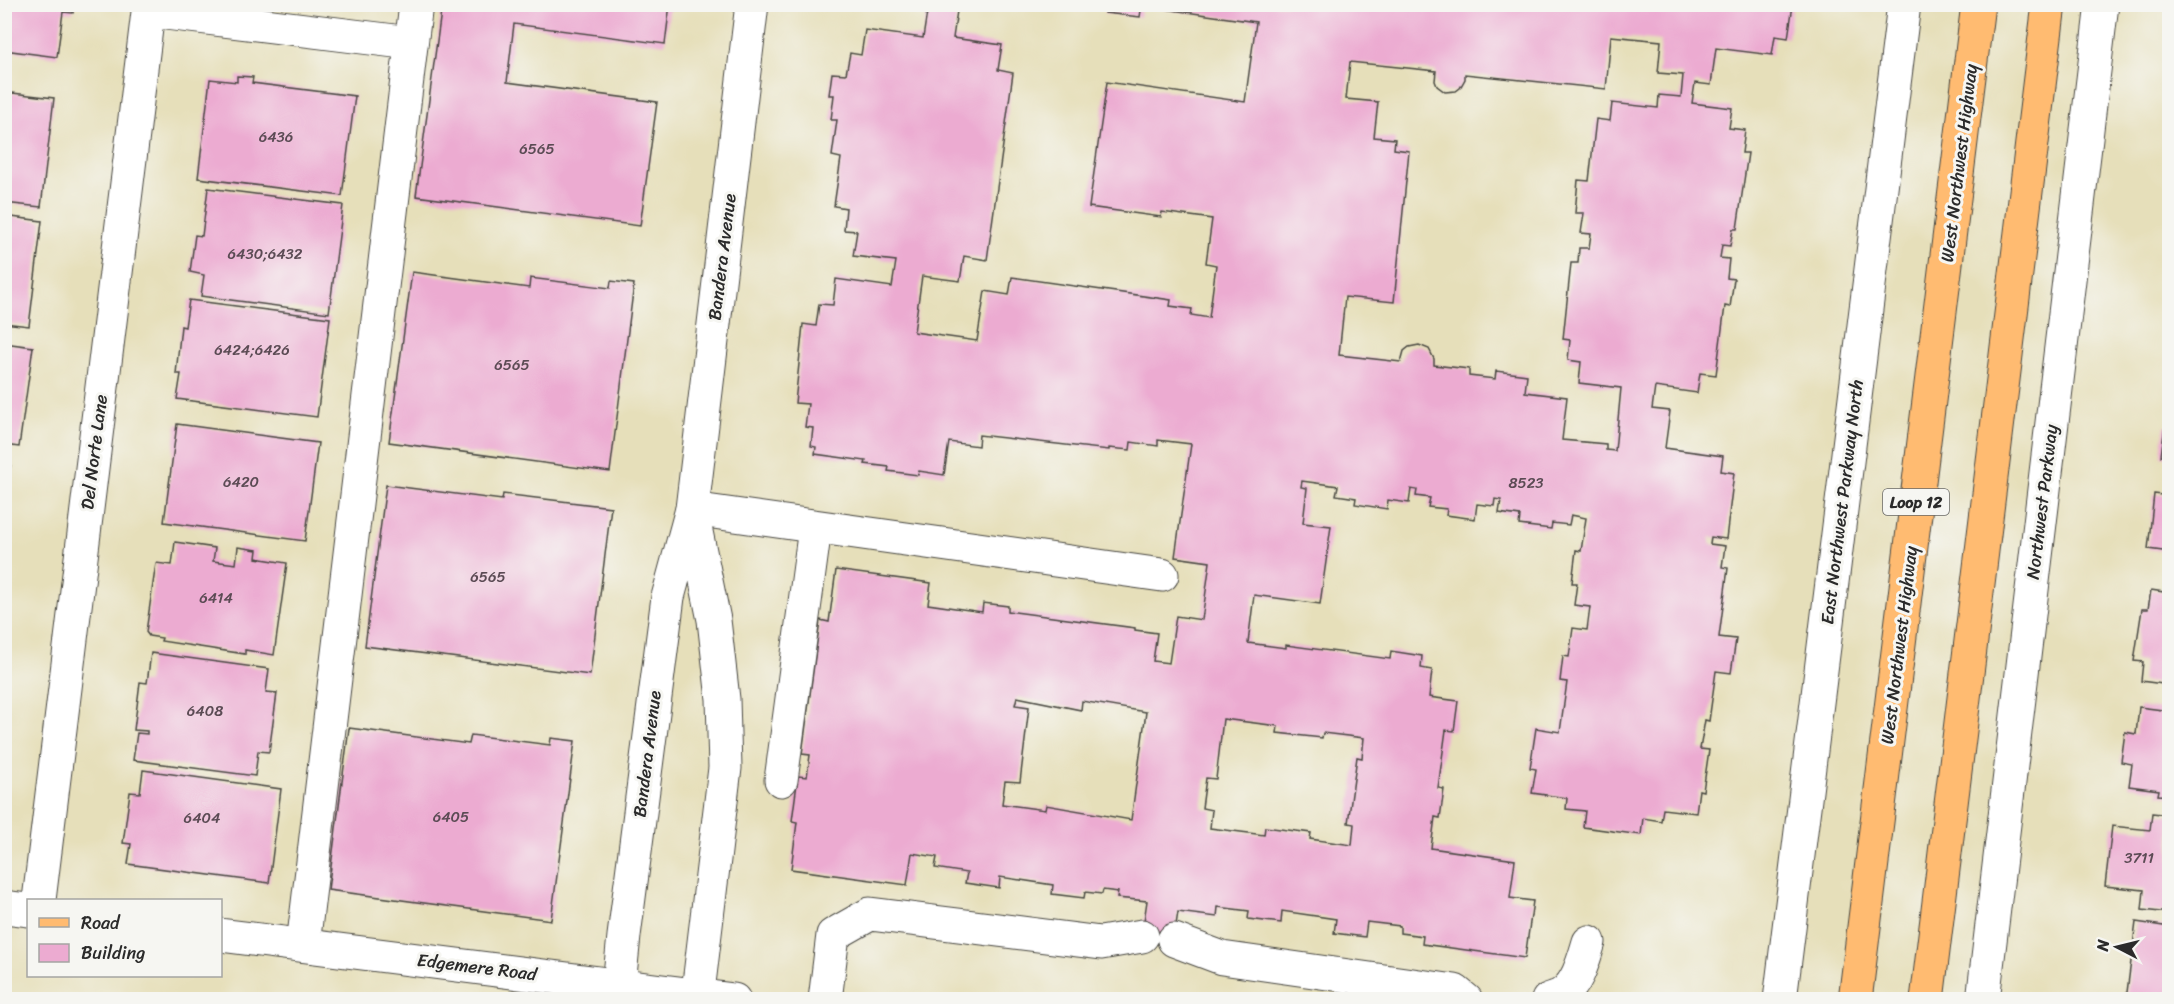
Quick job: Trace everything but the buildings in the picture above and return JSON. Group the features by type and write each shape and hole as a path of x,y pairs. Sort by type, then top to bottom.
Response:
{"main road":[{"name":"West Northwest Highway","path":"1855,999 1978,4"},
{"path":"1927,999 2049,4"}],"street":[{"path":"303,945 416,4"},
{"name":"Bandera Avenue","path":"623,992 668,597 692,509 752,4"},
{"name":"East Northwest Parkway North","path":"1780,999 1904,4"},
{"name":"Northwest Parkway","path":"1983,999 2102,4"},
{"path":"149,8 411,43"},
{"name":"Del Norte Lane","path":"39,899 149,8"},
{"path":"692,509 1162,575"},
{"name":"Bandera Avenue","path":"692,509 714,620 723,699 725,768 698,997"},
{"path":"781,780 815,528"},
{"path":"4,907 27,910"},
{"path":"825,999 833,935 870,914 1101,943 1142,936"},
{"name":"Edgemere Road","path":"222,935 623,992 734,999"},
{"path":"1174,940 1221,958 1455,990 1466,999"},
{"path":"1548,999 1563,994 1573,982 1589,942"}]}
